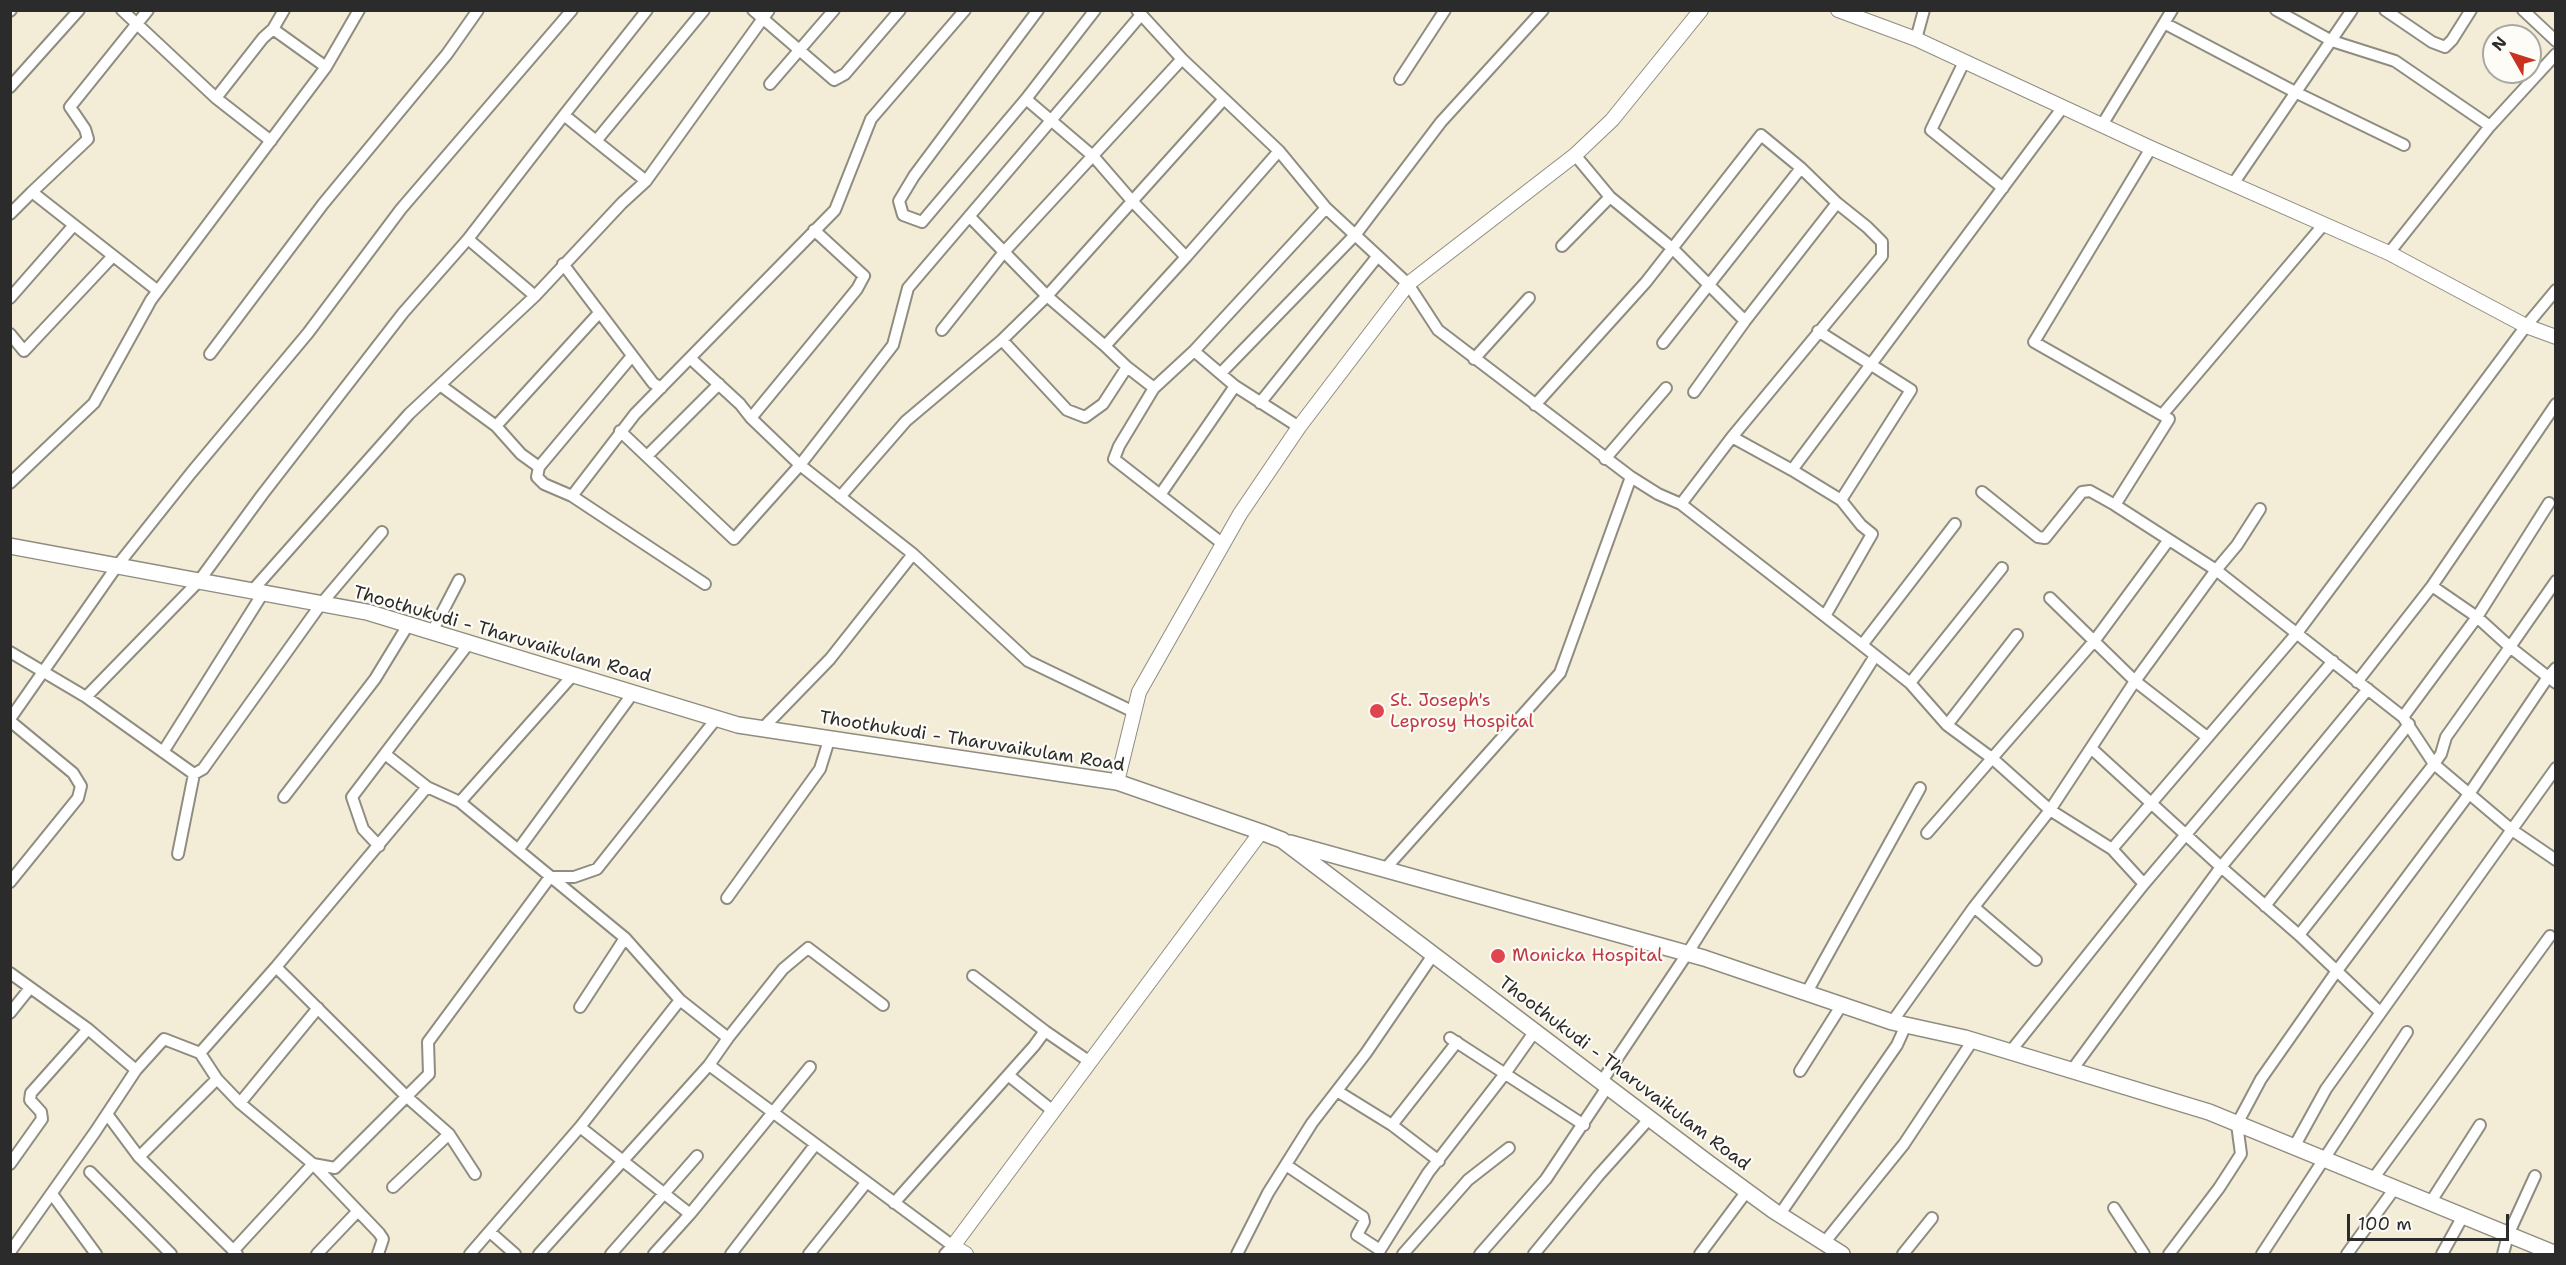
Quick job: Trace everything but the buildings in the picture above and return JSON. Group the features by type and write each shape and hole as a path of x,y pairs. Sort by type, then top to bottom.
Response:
{"main road":[{"name":"Thoothukudi - Tharuvaikulam Road","path":"10,546 367,612 716,718 762,729 1117,782 1282,840 1747,1191 1842,1254"},
{"path":"1282,840 1687,954 1899,1024 1973,1040 2209,1112 2556,1254"}],"street":[{"path":"11,84 80,10"},
{"path":"122,10 216,98 271,141"},
{"path":"10,214 88,139 85,129 70,108 148,10"},
{"path":"216,98 263,38 273,29 284,10"},
{"path":"10,483 94,403 158,291 326,67 359,10"},
{"path":"210,354 323,204 447,54 478,10"},
{"path":"10,882 78,798 81,786 73,773 10,720 117,566 308,333 401,209 572,10"},
{"path":"86,697 199,581 262,495 403,313 468,239 647,10"},
{"path":"596,141 704,10"},
{"path":"753,10 766,14 798,50 834,80 845,74 900,10"},
{"path":"770,84 834,10"},
{"path":"572,496 620,431 834,210 871,119 965,10"},
{"path":"1038,10 914,176 899,201 903,215 922,222 1026,99 1095,10"},
{"path":"1400,79 1445,10"},
{"path":"1221,373 1356,234 1441,122 1543,10"},
{"path":"1117,782 1139,692 1223,544 1299,427 1408,284 1575,155 1612,120 1701,10"},
{"path":"1838,10 1916,39 2151,148 2389,253 2526,326 2556,337"},
{"path":"1916,39 1924,10"},
{"path":"2102,125 2172,10"},
{"path":"2276,10 2332,41 2395,60 2490,126"},
{"path":"2233,184 2352,10"},
{"path":"2385,10 2432,42 2445,47 2471,10"},
{"path":"2523,10 2556,41"},
{"path":"620,431 648,455 734,539 800,465 893,345 908,288 1053,120 1139,13 1182,59 1279,151 1326,208 1408,284 1437,330 1605,459 1658,494 1680,504 1825,616 1910,683 1947,724 1993,759 2050,810 2112,849 2144,884"},
{"path":"163,752 257,592 409,414 536,296 563,264 646,181 766,14"},
{"path":"2164,23 2404,146"},
{"path":"273,29 326,67"},
{"path":"2389,253 2490,126 2556,54"},
{"path":"942,330 1004,252 1182,59"},
{"path":"1965,62 1931,130 2003,188"},
{"path":"1026,99 1094,157 1186,257"},
{"path":"840,497 906,421 1002,340 1047,296 1224,99"},
{"path":"1792,470 2063,107"},
{"path":"564,115 646,181"},
{"path":"1535,405 1646,282 1761,135 1801,168 1837,203 1868,227 1882,242 1882,256 1853,294 1818,331 1680,504"},
{"path":"2115,505 2169,419 2034,342 2151,148"},
{"path":"1105,346 1279,151"},
{"path":"1575,155 1610,197 1672,249 1745,321"},
{"path":"1663,343 1801,168"},
{"path":"32,192 158,291"},
{"path":"1562,246 1610,197"},
{"path":"1694,392 1745,321 1837,203"},
{"path":"1223,544 1114,459 1119,446 1154,388 1194,351 1326,208"},
{"path":"970,217 1047,296 1154,388"},
{"path":"2162,415 2324,224"},
{"path":"10,298 74,225"},
{"path":"751,418 857,289 864,276 814,230"},
{"path":"468,239 536,296"},
{"path":"10,334 24,351 113,256"},
{"path":"1260,403 1377,257"},
{"path":"563,264 653,383 661,388"},
{"path":"2112,849 2297,633 2526,326 2556,290"},
{"path":"1474,359 1529,298"},
{"path":"496,426 600,313"},
{"path":"1818,331 1911,390 1841,500"},
{"path":"1002,340 1067,410 1085,417 1103,404 1127,366"},
{"path":"1194,351 1235,386 1299,427"},
{"path":"632,356 539,467 537,477 544,484 572,496 705,584"},
{"path":"690,358 740,404 751,418 800,465 913,554 1028,661 1134,712"},
{"path":"648,455 719,384"},
{"path":"440,385 496,426 521,454 539,467"},
{"path":"1160,495 1235,386"},
{"path":"1605,459 1666,388"},
{"path":"2357,682 2432,586 2556,404"},
{"path":"1732,437 1841,500 1861,525 1872,534 1825,616"},
{"path":"1385,869 1560,673 1631,477"},
{"path":"1982,492 2038,537 2045,538 2082,492 2090,491 2115,505 2216,570 2368,689 2406,720 2434,764 2512,830 2556,860"},
{"path":"2265,906 2406,720 2477,617 2548,503"},
{"path":"1780,1214 1892,1053 1899,1024 1974,907 2050,810 2135,681 2237,545 2260,509"},
{"path":"1862,645 1955,524"},
{"path":"178,854 194,774 210,761 321,604 382,532"},
{"path":"1927,833 2095,640 2169,541"},
{"path":"762,729 830,659 913,554"},
{"path":"1910,683 2002,568"},
{"path":"432,632 459,580"},
{"path":"2299,935 2434,764 2441,754 2446,737 2556,581"},
{"path":"2432,586 2477,617 2552,680"},
{"path":"2050,598 2135,681 2207,737"},
{"path":"284,797 375,679 408,625"},
{"path":"1947,724 2017,634"},
{"path":"379,846 363,829 352,797 469,643"},
{"path":"10,652 86,697 194,774"},
{"path":"1480,1254 1546,1179 1584,1125 1605,1084 1875,656"},
{"path":"2010,1052 2144,884 2333,661"},
{"path":"2169,1254 2219,1188 2241,1154 2237,1124 2261,1079 2552,680 2556,668"},
{"path":"460,802 573,675"},
{"path":"2072,1071 2221,867 2368,689"},
{"path":"518,850 633,693"},
{"path":"550,877 574,877 597,868 716,718"},
{"path":"727,898 820,769 829,740"},
{"path":"2092,749 2299,935 2380,1012"},
{"path":"386,754 427,787 460,802 625,938 680,1000 728,1038"},
{"path":"2294,1147 2326,1089 2556,768"},
{"path":"200,1053 276,967 427,787"},
{"path":"1807,992 1920,788"},
{"path":"949,1250 1261,832"},
{"path":"313,1164 335,1168 429,1074 428,1042 550,877"},
{"path":"1974,907 2036,960"},
{"path":"2373,1179 2550,936"},
{"path":"580,1007 625,938"},
{"path":"539,1254 709,1065 783,969 808,948 883,1005"},
{"path":"1237,1254 1268,1193 1312,1123 1337,1092 1433,955"},
{"path":"276,967 406,1097 449,1134 475,1174"},
{"path":"10,973 88,1029 136,1070"},
{"path":"973,976 1090,1062"},
{"path":"10,1012 30,988"},
{"path":"470,1254 580,1127 680,1000"},
{"path":"1800,1071 1841,1006"},
{"path":"240,1103 318,1008"},
{"path":"10,1164 42,1119 41,1112 30,1100 32,1093 88,1029"},
{"path":"894,1203 1045,1031"},
{"path":"1286,1165 1363,1217 1364,1222 1357,1235 1380,1250 1410,1199 1535,1031"},
{"path":"2262,1254 2407,1032"},
{"path":"12,1245 51,1194 136,1070 164,1039 200,1053 217,1079 240,1103 313,1164 383,1239 378,1254"},
{"path":"1392,1125 1453,1040 1584,1125"},
{"path":"1824,1243 1904,1144 1973,1040"},
{"path":"709,1065 894,1203 949,1250 966,1254"},
{"path":"654,1254 774,1114 810,1067"},
{"path":"1008,1075 1053,1111"},
{"path":"140,1157 217,1079"},
{"path":"1337,1092 1392,1125 1439,1161"},
{"path":"107,1114 140,1157 235,1253 313,1164"},
{"path":"1534,1254 1598,1176 1650,1118"},
{"path":"2430,1203 2480,1125"},
{"path":"580,1127 663,1195 690,1214"},
{"path":"393,1187 449,1134"},
{"path":"731,1254 815,1144"},
{"path":"1403,1254 1468,1180 1509,1148"},
{"path":"611,1254 697,1156"},
{"path":"90,1172 171,1254"},
{"path":"2503,1254 2508,1235 2535,1176"},
{"path":"809,1254 866,1183"},
{"path":"2348,1254 2395,1188"},
{"path":"1700,1254 1747,1191"},
{"path":"51,1194 96,1254"},
{"path":"2114,1208 2144,1254"},
{"path":"317,1254 357,1212"},
{"path":"2442,1254 2463,1216"},
{"path":"1903,1254 1932,1218"},
{"path":"490,1232 514,1254"}],"place":[{"name":"St. Joseph's Leprosy Hospital","path":"1377,711"},
{"name":"Monicka Hospital","path":"1498,956"}]}
